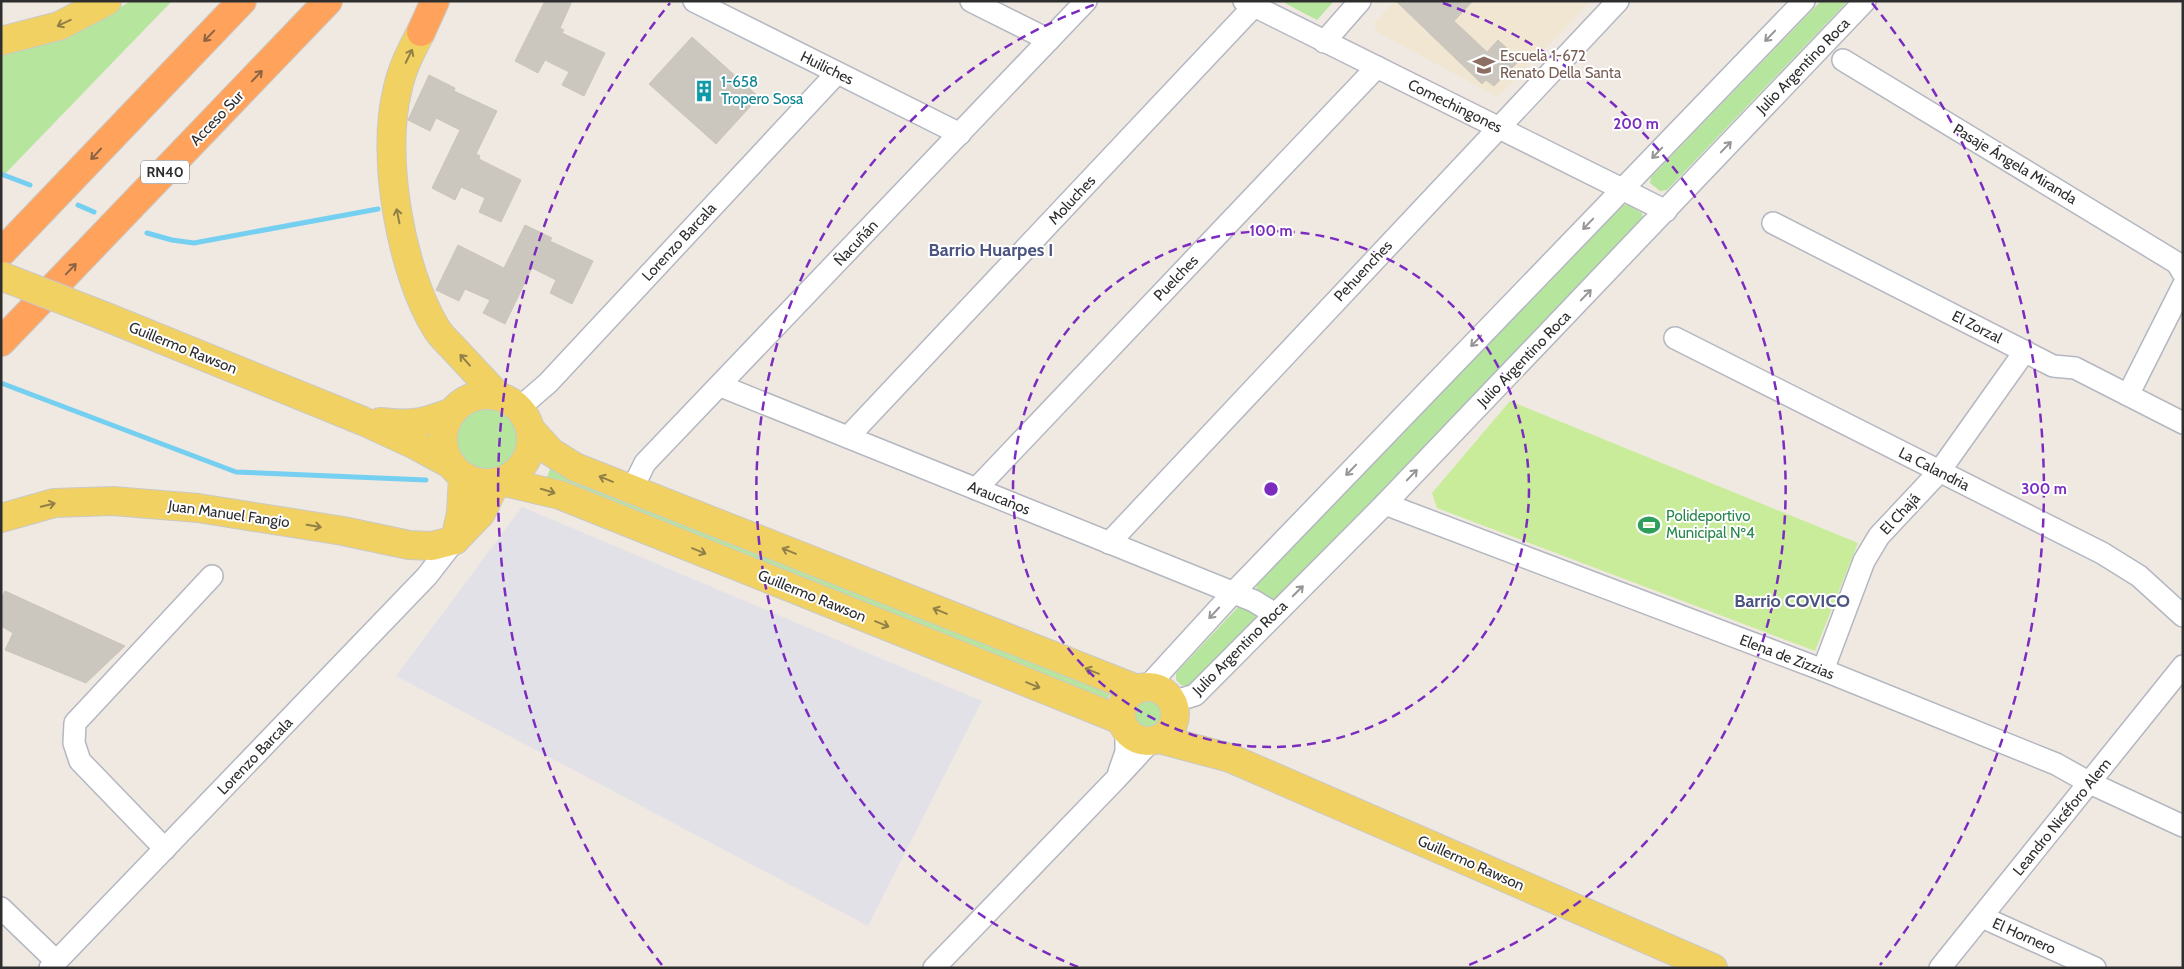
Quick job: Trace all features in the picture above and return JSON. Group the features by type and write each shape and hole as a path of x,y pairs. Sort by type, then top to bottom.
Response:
{"highway":[{"path":"1,253 242,1"},
{"name":"Acceso Sur","path":"1,342 328,1"},
{"path":"421,32 435,1"}],"main road":[{"path":"1,42 59,26 107,1"},
{"path":"421,32 396,92 391,125 392,168 400,223 415,284 437,330 516,411 551,452 564,461 632,489 1142,688 1162,690 1164,726 1137,739 1123,725 1122,705 1130,693 1142,688"},
{"name":"Guillermo Rawson","path":"1,276 364,421 415,444 457,470"},
{"path":"475,396 516,411 532,443 523,465 512,476 498,482 482,483 457,470 445,450 443,437 446,424 452,412 462,402 475,396"},
{"name":"Guillermo Rawson","path":"364,421 412,425 452,412"},
{"name":"Lorenzo Barcala","path":"455,540 461,513 457,470"},
{"name":"Guillermo Rawson","path":"498,482 560,495 1123,725"},
{"name":"Lorenzo Barcala","path":"455,540 481,513 498,482"},
{"name":"Juan Manuel Fangio","path":"1,518 54,504 113,501 198,508 343,531 409,545 432,546 455,540"},
{"name":"Guillermo Rawson","path":"1164,726 1230,758 1713,968"}],"street":[{"path":"421,32 445,1"},
{"name":"Huiliches","path":"694,1 960,134"},
{"path":"971,1 1049,40"},
{"name":"Ñacuñán","path":"632,489 645,463 721,386 1086,1"},
{"path":"1324,42 1360,1"},
{"name":"Pehuenches","path":"1109,543 1618,1"},
{"path":"1142,688 1804,1"},
{"name":"Julio Argentino Roca","path":"934,968 1116,779 1164,726 1385,504 1865,1"},
{"name":"Comechingones","path":"1249,4 1666,211"},
{"name":"Moluches","path":"848,437 1249,4"},
{"name":"Pasaje Ángela Miranda","path":"1843,60 2177,263 2183,273"},
{"name":"Puelches","path":"976,489 1377,67"},
{"name":"Lorenzo Barcala","path":"516,411 548,383 837,73"},
{"name":"El Zorzal","path":"1772,223 2053,366 2075,368 2183,423"},
{"path":"2128,395 2183,286"},
{"name":"La Calandria","path":"1675,338 2121,564 2139,576 2183,616"},
{"name":"El Chajá","path":"1823,670 1864,561 1879,536 1939,472 2025,352"},
{"name":"Araucanos","path":"721,386 1254,601 1275,614"},
{"name":"Elena de Zizzias","path":"1385,504 1823,670 2056,764 2090,783 2183,826"},
{"name":"Lorenzo Barcala","path":"53,964 428,576 455,540"},
{"path":"165,849 80,761 74,743 75,723 212,576"},
{"name":"Leandro Nicéforo Alem","path":"1940,968 2183,666"},
{"name":"Julio Argentino Roca","path":"1116,779 1126,752 1128,738 1123,725"},
{"path":"1,908 53,964"},
{"name":"El Hornero","path":"1982,917 2094,968"}],"shaded area":[{"name":"Escuela 1-672 Renato Della Santa","path":"1395,1 1591,1 1498,97 1377,32 1374,23"},
{"path":"522,507 982,701 868,926 396,676"}],"green space":[{"path":"131,1 172,1 1,178 1,54 65,38"},
{"path":"1281,1 1334,1 1317,20"},
{"path":"1821,1 1848,1 1667,190 1660,191 1650,183 1651,177"},
{"path":"1622,205 1628,205 1642,213 1643,219 1277,600 1268,601 1256,591 1257,583"},
{"name":"Polideportivo Municipal Nº4","path":"1510,401 1858,543 1815,651 1437,508 1432,493"},
{"path":"487,405 500,408 511,415 518,426 521,439 518,452 511,463 500,470 487,473 474,470 463,463 456,452 453,439 456,426 463,415 474,408"},
{"path":"552,463 1111,692 1107,701 545,483"},
{"path":"1242,605 1257,614 1258,617 1194,687 1181,685 1176,680 1176,673"},
{"path":"1148,695 1162,700 1167,714 1162,728 1148,733 1134,728 1129,714 1134,700"}],"building":[{"path":"545,1 572,1 560,28 564,30 562,33 605,53 584,96 562,85 569,72 545,60 538,73 515,61"},
{"path":"1396,1 1473,1 1454,21 1487,52 1498,40 1520,60 1494,86 1486,80 1482,84"},
{"name":"1-658 Tropero Sosa","path":"692,37 759,97 716,144 649,84"},
{"path":"429,75 455,88 454,91 497,111 476,154 480,156 479,159 521,180 501,222 479,212 485,198 461,187 455,200 432,188 460,130 436,118 430,131 408,120"},
{"path":"525,225 552,238 550,241 593,261 572,304 550,293 556,280 532,268 505,324 483,313 490,300 465,289 459,301 436,290 458,245 504,268"},
{"path":"5,591 125,646 86,683 5,650 13,633 1,626 1,599"}],"waterway":[{"path":"1,174 30,185"},
{"path":"78,205 94,212"},
{"path":"147,233 172,240 194,243 378,209"},
{"path":"1,383 236,472 426,480"}],"place":[{"name":"Escuela 1-672 Renato Della Santa","path":"1484,65"},
{"name":"1-658 Tropero Sosa","path":"704,91"},
{"name":"Polideportivo Municipal Nº4","path":"1649,525"}],"district":[{"name":"Barrio Huarpes I","path":"991,250"},
{"name":"Barrio COVICO","path":"1792,601"}]}
